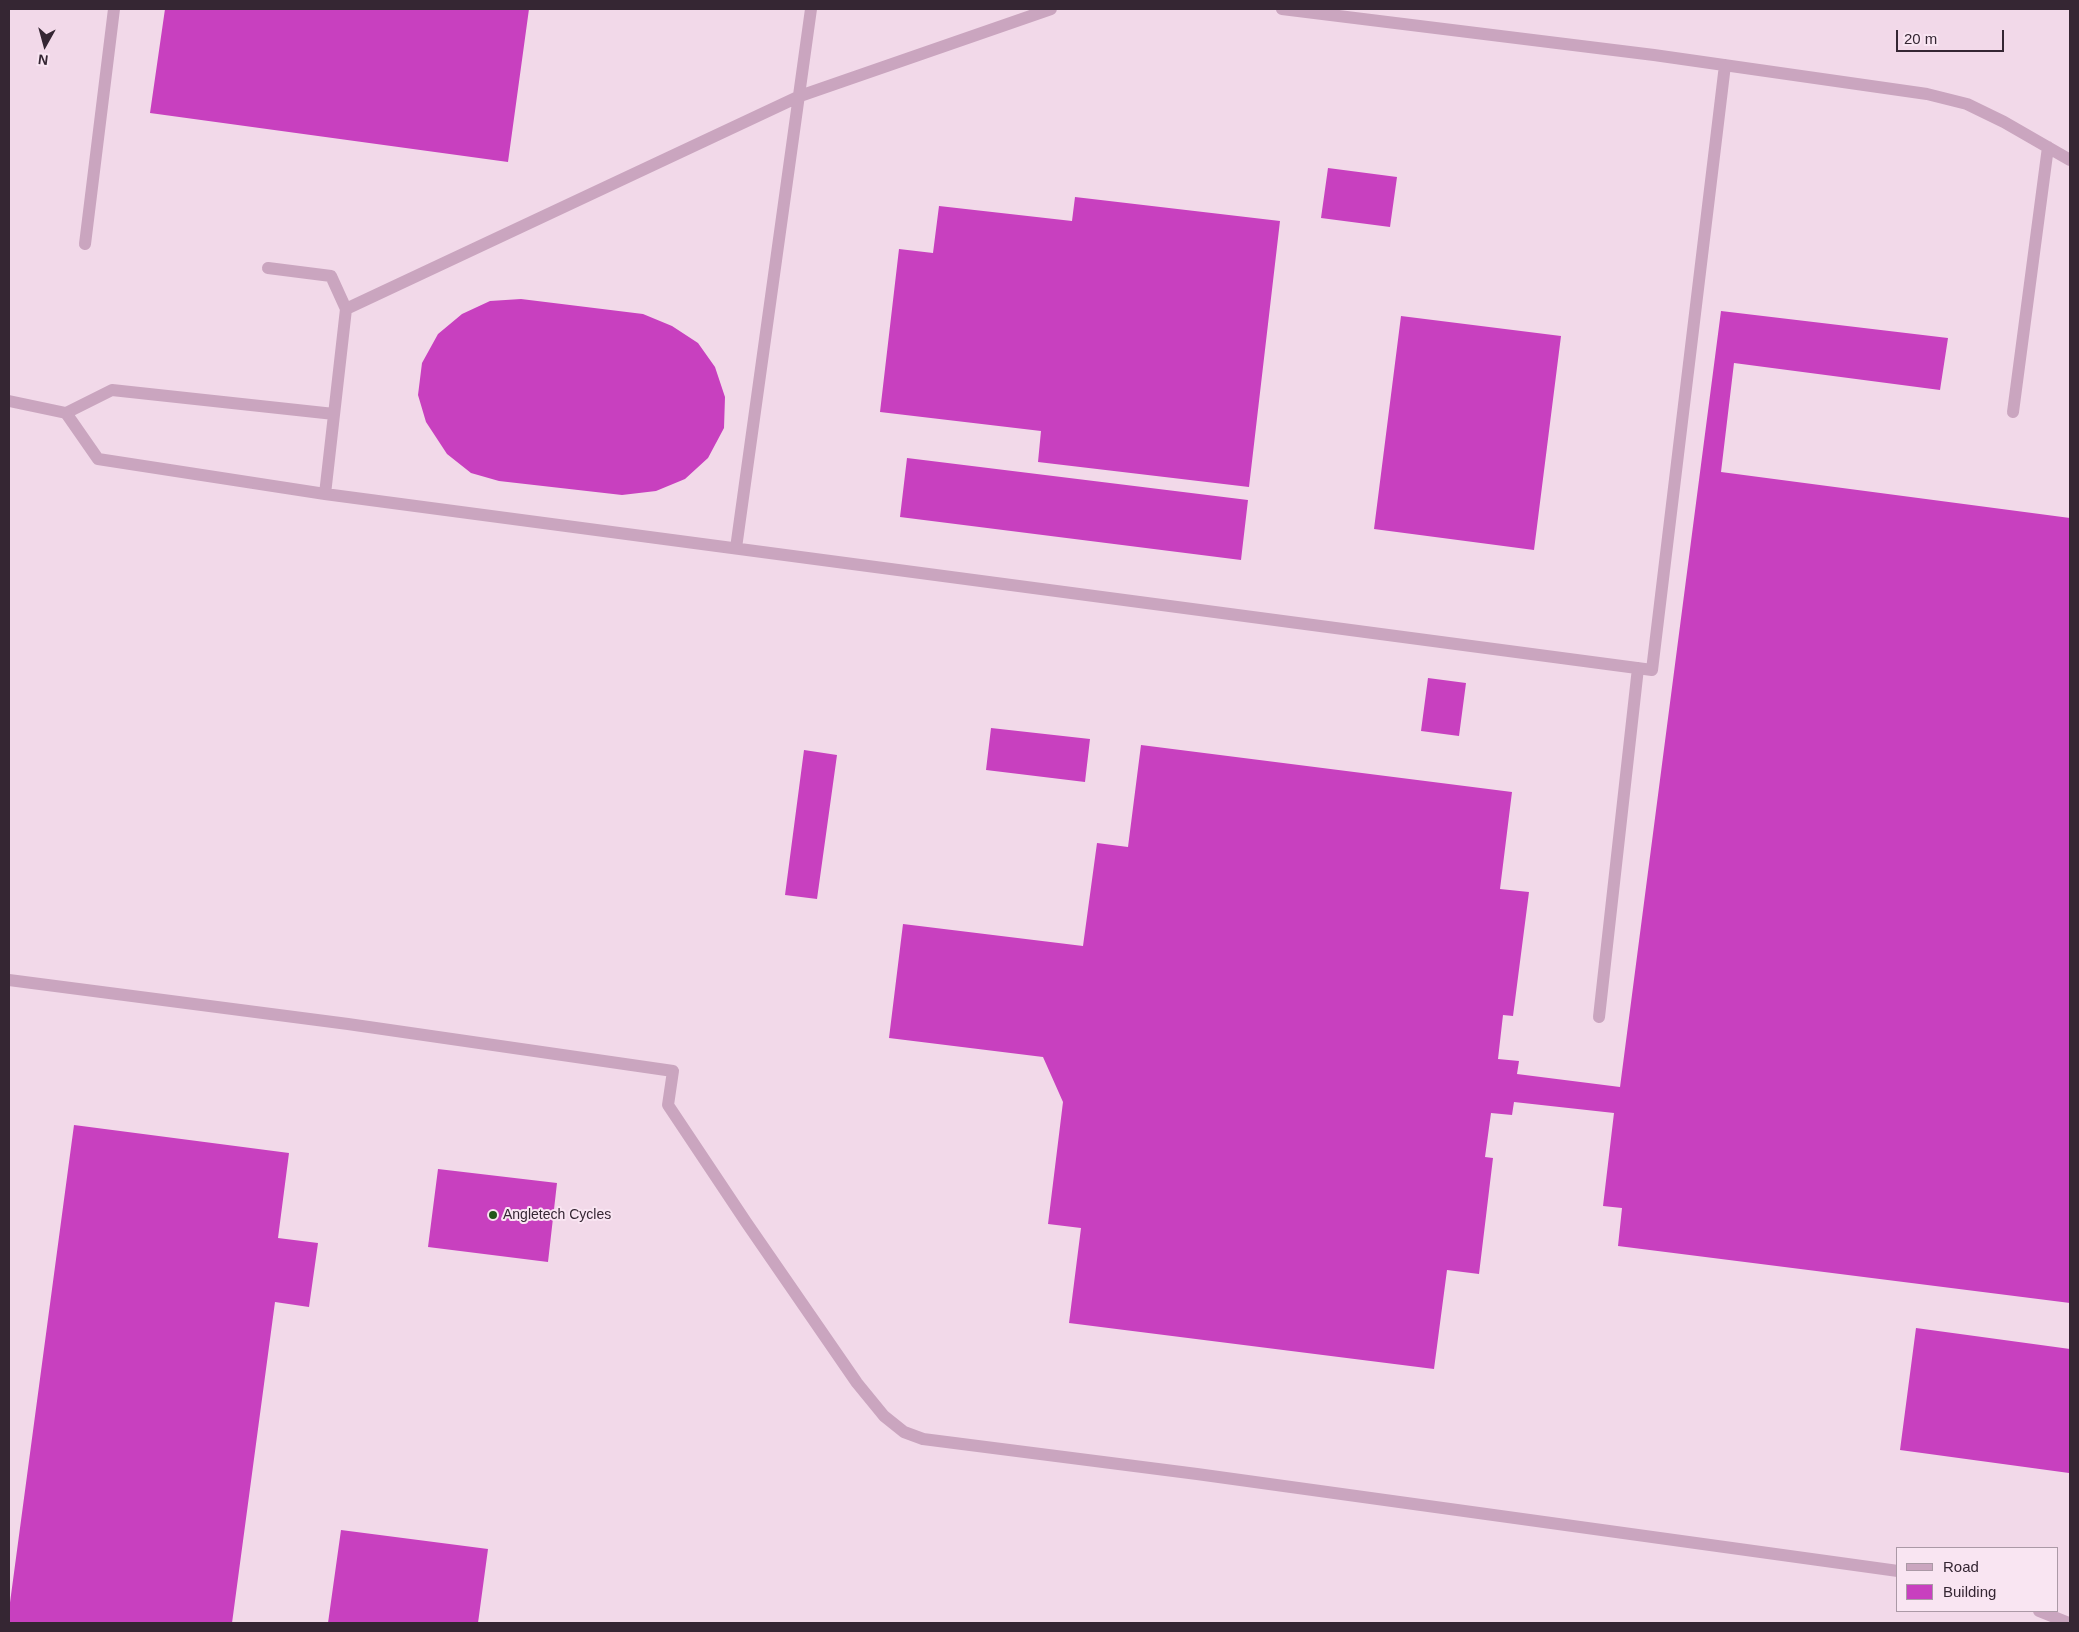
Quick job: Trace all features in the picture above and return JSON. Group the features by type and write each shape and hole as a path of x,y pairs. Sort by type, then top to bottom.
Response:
{"street":[{"path":"85,244 114,9"},
{"path":"736,548 811,9"},
{"path":"346,309 800,96 1051,9"},
{"path":"1282,9 1725,65 1928,94 1967,104 2004,122 2070,160"},
{"path":"66,413 98,459 325,494 1652,670 1725,65"},
{"path":"2013,412 2048,147"},
{"path":"268,268 331,276 346,309 325,494"},
{"path":"9,401 66,413 112,390 334,414"},
{"path":"1599,1017 1638,668"},
{"path":"9,980 348,1024 673,1071 668,1105 741,1214 857,1383 884,1416 904,1432 923,1439 1896,1571"},
{"path":"2042,1612 2069,1623"}],"building":[{"path":"165,9 529,9 508,162 150,113"},
{"path":"1328,168 1397,177 1390,227 1321,218"},
{"path":"1075,197 1280,221 1249,487 1038,462 1041,431 880,412 899,249 933,253 939,206 1072,221"},
{"path":"521,299 643,314 672,326 698,343 715,367 725,397 724,428 708,458 685,479 656,491 622,495 499,481 471,473 447,454 426,422 418,395 422,363 438,334 462,314 490,301"},
{"path":"1721,311 1948,338 1940,390 1734,363 1721,472 2070,518 2070,1303 1618,1246 1622,1208 1603,1206 1614,1113 1514,1102 1512,1115 1491,1113 1485,1157 1493,1158 1479,1274 1447,1270 1434,1369 1069,1323 1081,1228 1048,1224 1063,1102 1043,1057 889,1038 903,924 1083,946 1097,843 1128,847 1141,745 1512,792 1500,889 1529,892 1513,1016 1503,1015 1498,1059 1519,1061 1517,1074 1620,1087"},
{"path":"1401,316 1561,336 1534,550 1374,529"},
{"path":"907,458 1248,500 1241,560 900,517"},
{"path":"1428,678 1466,683 1459,736 1421,731"},
{"path":"991,728 1090,739 1085,782 986,770"},
{"path":"804,750 837,755 817,899 785,895"},
{"path":"74,1125 289,1153 278,1238 318,1243 309,1307 275,1302 232,1623 9,1623 9,1610"},
{"name":"Angletech Cycles","path":"438,1169 557,1183 548,1262 428,1247"},
{"path":"1916,1328 2070,1349 2069,1473 1900,1450"},
{"path":"341,1530 488,1549 478,1623 328,1623"}],"place":[{"name":"Angletech Cycles","path":"493,1215"}]}
